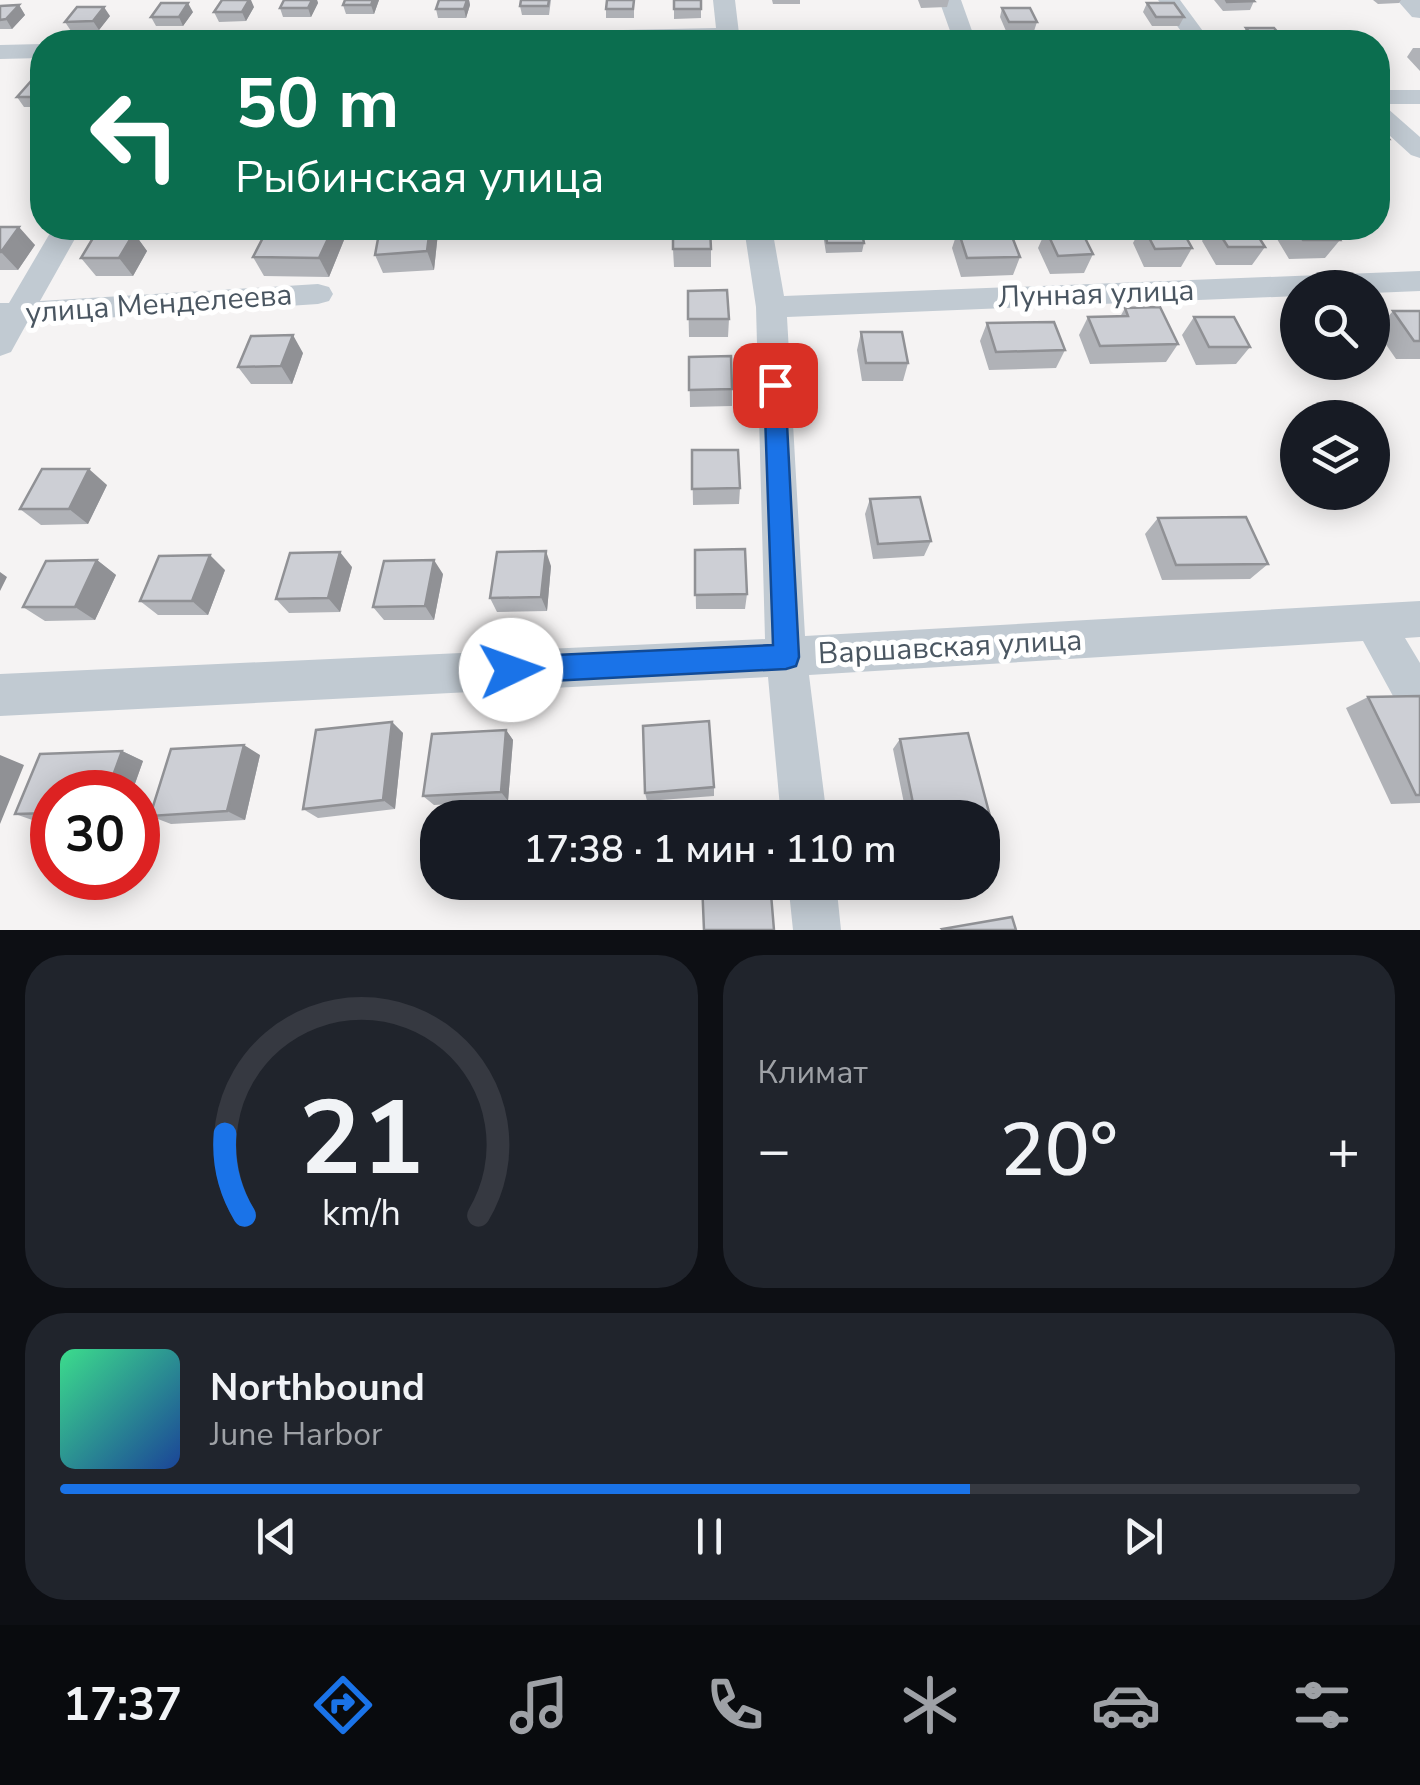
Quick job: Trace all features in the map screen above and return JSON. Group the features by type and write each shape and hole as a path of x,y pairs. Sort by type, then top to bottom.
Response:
{"street":[{"path":"724,0 727,30"},
{"path":"950,0 961,30"},
{"path":"1169,0 1191,30"},
{"path":"1408,0 1420,12"},
{"path":"0,52 30,51"},
{"path":"1390,97 1420,96"},
{"path":"1390,124 1420,150"},
{"path":"0,344 9,314 58,240"},
{"path":"760,240 771,307 786,657 802,800"},
{"name":"Лунная улица","path":"771,307 1420,281"},
{"name":"улица Менделеева","path":"9,314 318,294"},
{"name":"Варшавская улица","path":"0,695 786,657 1420,619"},
{"path":"1373,621 1420,704"},
{"path":"814,900 817,930"}],"building":[{"path":"222,0 249,0 242,12 214,12"},
{"path":"284,0 312,0 308,8 280,8"},
{"path":"345,0 373,0 371,5 343,5"},
{"path":"439,0 467,0 464,9 436,9"},
{"path":"521,0 549,0 548,6 520,6"},
{"path":"607,0 634,0 633,9 606,9"},
{"path":"674,0 701,0 701,9 674,9"},
{"path":"161,3 188,3 179,17 151,17"},
{"path":"1147,3 1174,3 1184,17 1156,17"},
{"path":"19,5 6,19 0,20 0,6"},
{"path":"77,7 104,7 93,21 65,22"},
{"path":"1002,8 1030,8 1037,22 1009,22"},
{"path":"30,82 30,97 17,97"},
{"path":"0,227 19,227 1,252 0,252"},
{"path":"92,240 130,240 119,258 81,258"},
{"path":"262,240 327,240 319,258 253,257"},
{"path":"378,240 428,240 427,251 375,255"},
{"path":"673,240 711,240 711,249 673,249"},
{"path":"827,240 864,243 827,243"},
{"path":"961,240 1013,240 1020,257 967,258"},
{"path":"1051,240 1086,240 1093,254 1058,256"},
{"path":"1150,240 1188,240 1192,248 1155,249"},
{"path":"1224,240 1261,240 1265,247 1228,247"},
{"path":"727,290 729,319 688,319 688,291"},
{"path":"1160,307 1178,344 1100,346 1088,317 1128,316 1125,308"},
{"path":"1393,311 1420,311 1420,341 1414,341"},
{"path":"1194,317 1234,317 1250,347 1209,347"},
{"path":"1054,322 1065,350 996,352 987,323"},
{"path":"861,332 902,332 908,363 866,363"},
{"path":"293,335 281,366 238,367 251,336"},
{"path":"731,356 732,389 689,390 689,357"},
{"path":"692,450 738,450 740,488 692,489"},
{"path":"42,469 89,469 69,509 20,509"},
{"path":"920,497 931,541 878,544 870,499"},
{"path":"1246,517 1268,564 1176,565 1158,518"},
{"path":"745,549 747,594 695,595 695,550"},
{"path":"546,551 541,597 490,598 497,552"},
{"path":"340,552 328,598 276,599 290,553"},
{"path":"210,555 192,601 140,601 159,556"},
{"path":"97,560 75,607 23,607 46,561"},
{"path":"434,560 425,606 373,607 384,561"},
{"path":"1420,696 1420,795 1416,795 1368,697"},
{"path":"709,721 714,787 645,793 643,726"},
{"path":"392,722 383,800 303,809 316,730"},
{"path":"506,730 501,792 423,796 432,734"},
{"path":"968,733 986,800 912,800 900,739"},
{"path":"244,745 227,811 160,815 160,784 171,749"},
{"path":"122,751 115,770 33,770 40,754"},
{"path":"30,778 30,814 15,814"},
{"path":"703,900 772,900 774,930 704,930"},
{"path":"1012,917 1016,930 942,929"}],"route":[{"path":"511,670 786,657 775,385"}]}
